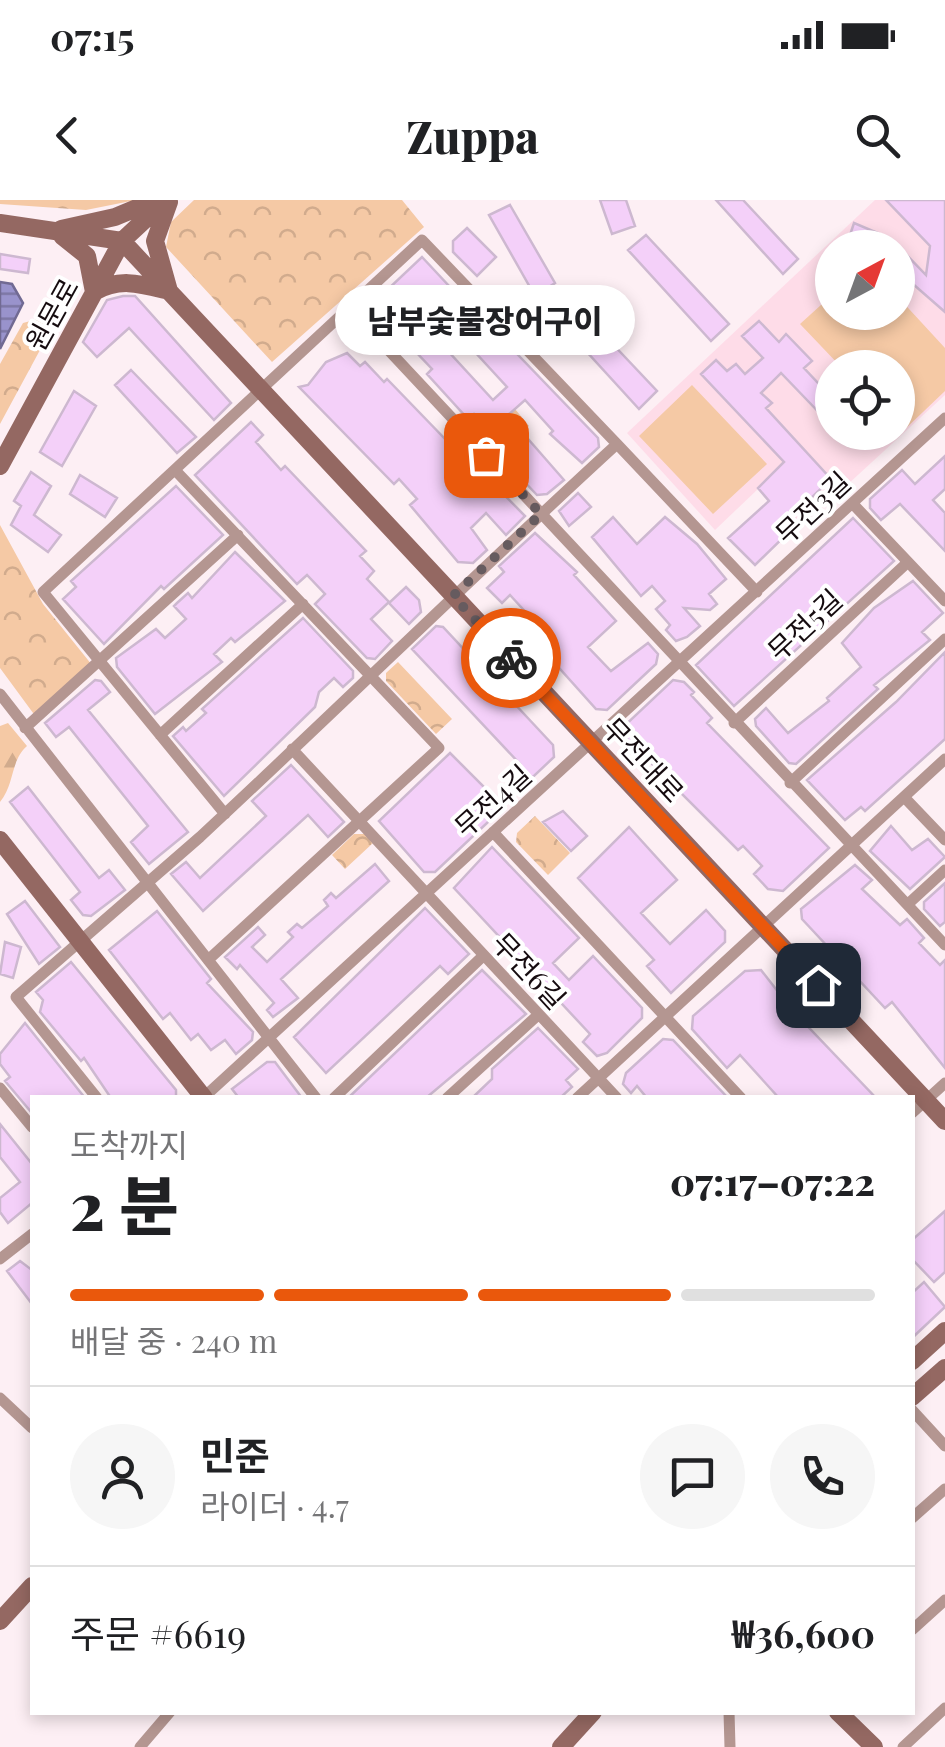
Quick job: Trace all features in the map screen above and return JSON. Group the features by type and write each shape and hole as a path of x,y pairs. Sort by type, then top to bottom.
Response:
{"street":[{"path":"52,231 115,217 156,200"},
{"path":"52,231 87,256 94,292 110,283 126,281 170,291 155,241 168,200"},
{"name":"원문로","path":"0,466 122,241 168,200"},
{"path":"0,223 122,241"},
{"path":"225,814 43,592 422,240 757,592"},
{"name":"무전대로","path":"122,241 763,927 909,1095"},
{"path":"350,309 945,945"},
{"name":"무전3길","path":"592,744 945,418"},
{"path":"95,1095 16,997 225,814 617,444"},
{"path":"175,470 439,748 208,960"},
{"path":"853,504 945,601"},
{"path":"26,728 238,536"},
{"name":"무전5길","path":"734,723 908,562"},
{"path":"160,735 303,604"},
{"path":"790,783 945,638"},
{"path":"0,694 314,1095"},
{"name":"무전4길","path":"205,1095 592,744"},
{"path":"292,749 426,894"},
{"path":"579,1095 945,759"},
{"path":"904,797 945,840"},
{"path":"494,832 738,1095"},
{"path":"0,840 201,1095"},
{"path":"908,904 945,870"},
{"name":"무전6길","path":"426,894 614,1095"},
{"path":"337,1095 483,956"},
{"path":"450,1095 538,1015"},
{"path":"919,1106 945,1083"},
{"path":"0,1088 30,1125"},
{"name":"무전대로","path":"919,1106 945,1121"},
{"path":"0,1258 30,1242"},
{"path":"915,1358 945,1331"},
{"path":"915,1394 945,1368"},
{"path":"0,1398 30,1426"},
{"path":"915,1413 945,1446"},
{"path":"915,1515 945,1488"},
{"path":"0,1622 30,1588"},
{"path":"915,1627 945,1600"},
{"path":"903,1747 945,1708"},
{"path":"140,1747 167,1715"},
{"path":"561,1747 590,1715"},
{"path":"730,1715 730,1747"},
{"path":"841,1715 874,1747"}],"shaded area":[{"path":"875,200 945,200 945,395 915,423 915,350 815,350 815,450 885,450 797,531 758,489 715,530 627,433 815,256 815,330 915,330 915,230 843,230"},
{"path":"0,282 12,284 23,303 0,349"}],"green space":[{"path":"0,200 136,200 86,210 0,204"},
{"path":"194,200 402,200 424,227 272,362 166,247 171,222"},
{"path":"815,310 815,330 915,330 915,315 945,348 945,391 915,420 915,350 825,350 800,324"},
{"path":"60,313 0,424 0,364 23,323"},
{"path":"692,385 767,464 713,514 639,436"},
{"path":"515,409 529,426 497,454 482,438"},
{"path":"0,525 43,604 92,665 36,717 0,668"},
{"path":"398,662 452,719 436,734 386,681 386,673"},
{"path":"8,723 27,746 0,802 0,726"},
{"path":"535,816 570,853 548,875 516,842 517,833"},
{"path":"354,834 365,834 373,843 345,869 332,855"}],"building":[{"path":"600,200 626,200 635,226 612,234"},
{"path":"716,200 743,200 798,259 783,274"},
{"path":"886,200 945,200 945,312 915,286 915,264 926,275 930,246"},
{"path":"510,205 555,283 535,296 489,215"},
{"path":"854,223 871,230 852,230"},
{"path":"467,228 496,257 477,276 453,252 453,241"},
{"path":"646,235 729,324 711,341 628,250"},
{"path":"0,254 30,259 28,273 0,269"},
{"path":"422,257 449,286 444,291 460,308 467,302 598,438 599,447 582,463 550,434 553,431 525,400 490,431 474,414 468,419 427,374 432,369 413,349 408,353 402,321 390,331 368,308","holes":["462,338 507,387 493,400 448,351"]},
{"path":"135,296 231,403 214,420 129,328 97,357 83,342 107,300"},
{"path":"573,302 657,391 639,409 555,317"},
{"path":"759,321 779,342 786,334 812,361 804,368 815,380 815,408 781,373 761,393 772,403 766,408 831,479 783,525 789,532 755,565 728,538 769,501 758,488 784,462 701,374 716,360 727,371 736,364 745,374 763,358 742,336"},
{"path":"347,353 360,366 365,362 384,382 387,379 448,442 455,435 470,451 465,455 525,516 506,535 486,513 471,528 487,550 473,563 458,562 410,505 417,499 399,479 394,484 299,387 308,385 326,362"},
{"path":"131,370 196,437 177,453 115,385"},
{"path":"74,391 96,406 62,466 40,452"},
{"path":"251,422 263,435 256,442 281,470 285,466 366,551 360,556 374,571 367,579 389,602 371,619 392,641 375,659 367,658 315,604 325,594 307,575 297,584 195,475"},
{"path":"522,432 564,480 547,494 537,495 498,454"},
{"path":"945,456 945,489 933,500 945,513 945,551 900,504 881,520 870,508 870,499 902,470 915,484"},
{"path":"31,472 51,486 34,515 61,535 48,552 11,525 21,506 14,501"},
{"path":"80,475 117,498 105,517 70,494"},
{"path":"176,486 223,535 164,589 161,586 104,644 63,599 76,587 71,581"},
{"path":"578,493 591,507 569,526 559,511"},
{"path":"613,517 637,544 665,517 697,544 726,579 709,594 717,604 710,610 684,608 700,626 687,637 676,641 666,630 670,625 656,609 665,601 652,586 641,596 592,537"},
{"path":"853,518 894,561 734,706 696,665"},
{"path":"535,533 577,572 574,575 616,621 588,647 611,671 648,643 658,654 656,664 607,710 596,709 544,651 553,642 510,595 502,603 487,588 504,572 499,566"},
{"path":"235,552 285,601 235,642 231,638 214,654 222,662 155,714 117,667 116,658 156,629 165,638 186,619 174,606 188,593 192,598"},
{"path":"913,581 943,613 922,632 930,640 874,685 878,689 796,764 789,763 756,726 755,719 766,708 788,733 829,701 827,698 861,667 842,643 874,608"},
{"path":"406,587 419,600 421,612 409,624 389,603"},
{"path":"303,618 353,671 353,678 343,687 334,678 319,692 315,707 224,796 173,736 183,727 186,731 206,713 202,709"},
{"path":"436,626 443,627 553,745 554,757 518,791 507,778 520,764 412,649"},
{"path":"945,652 945,739 865,811 861,807 845,820 807,780 896,702"},
{"path":"95,680 110,692 88,710 188,832 149,864 131,842 148,826 69,727 56,737 45,723"},
{"path":"673,680 684,682 694,692 691,695 712,718 707,723 829,848 783,891 768,889 754,874 762,866 743,846 738,850 623,735 621,729"},
{"path":"450,753 504,807 435,872 424,872 379,821"},
{"path":"291,765 344,822 328,837 308,815 203,911 171,874 186,862 200,878 266,816 252,801"},
{"path":"28,787 99,878 109,870 125,890 91,916 83,915 71,900 80,892 10,802"},
{"path":"563,811 587,836 571,851 543,822"},
{"path":"891,826 912,850 928,839 945,857 910,889 870,851"},
{"path":"629,827 677,880 641,913 670,944 706,910 725,931 725,942 671,993 647,966 654,960 578,878"},
{"path":"492,847 579,938 553,963 569,980 593,956 642,1008 642,1018 607,1053 597,1056 583,1042 590,1034 454,888"},
{"path":"375,864 389,881 281,979 298,998 273,1017 267,1010 274,1003 240,965 237,969 225,957 258,927 265,935 252,947 267,962 293,937 288,932 297,924 302,928 328,906 324,900 331,893 336,898"},
{"path":"855,865 872,880 862,889 900,925 907,919 924,938 919,943 940,965 945,960 945,1068 892,1002 885,1008 802,919 801,909"},
{"path":"945,883 945,922 940,926 924,909 924,902"},
{"path":"25,901 60,947 39,964 7,914"},
{"path":"425,908 469,954 448,974 440,966 326,1073 294,1037"},
{"path":"157,911 211,979 207,983 253,1032 252,1040 236,1054 225,1040 211,1050 198,1034 191,1040 170,1013 163,1019 109,950"},
{"path":"5,942 21,947 13,978 0,974"},
{"path":"71,962 176,1090 176,1095 109,1095 84,1058 81,1061 40,1012 43,1000 36,992"},
{"path":"482,970 526,1014 430,1095 351,1095"},
{"path":"761,970 793,1011 873,1095 776,1095 740,1055 727,1068 692,1029 693,1016 745,971"},
{"path":"25,1023 83,1095 30,1095 30,1111 5,1081 10,1077 0,1064 0,1054"},
{"path":"538,1028 578,1069 566,1080 572,1087 563,1095 475,1095 492,1079 492,1069"},
{"path":"663,1039 673,1040 725,1095 644,1095 637,1086 631,1093 623,1084 626,1073"},
{"path":"267,1062 275,1062 300,1095 237,1095 232,1089"},
{"path":"0,1124 30,1162 30,1205 8,1223 0,1212 0,1198 20,1182 0,1157"},
{"path":"945,1211 945,1272 934,1282 915,1262 915,1237"},
{"path":"20,1261 30,1268 30,1301 7,1271"},
{"path":"924,1282 945,1307 915,1335 915,1290"}],"way so far":[{"path":"486,455 541,514 453,596 511,658"}],"place":[{"name":"남부숯불장어구이","path":"486,455"}],"route":[{"path":"511,658 818,985"}]}
